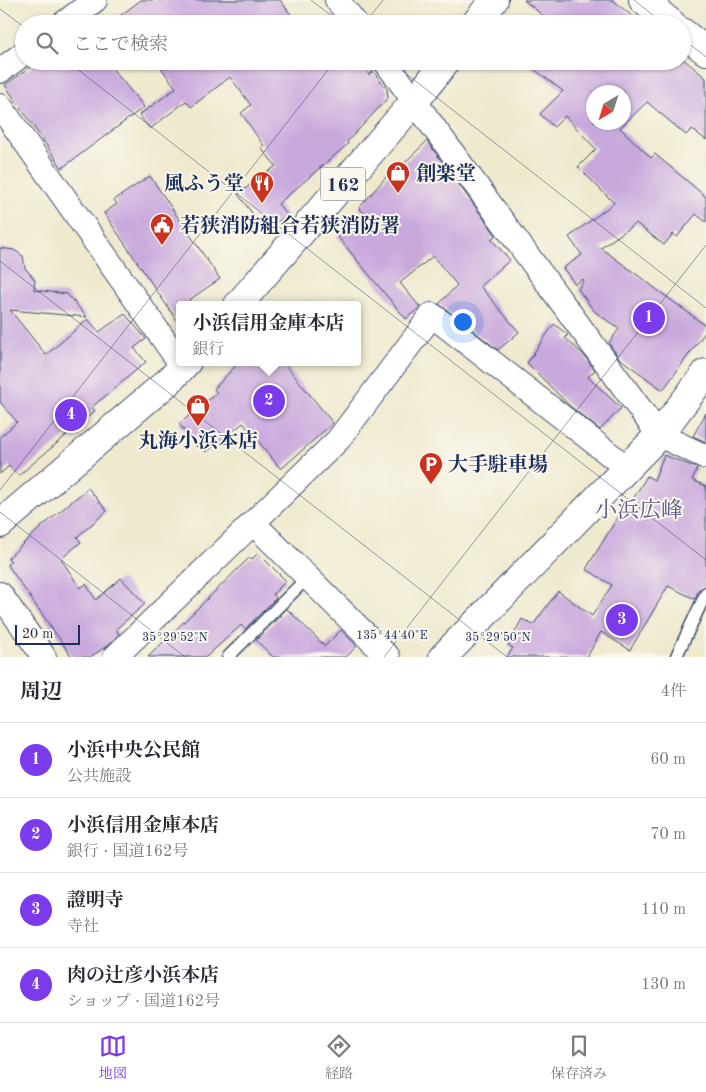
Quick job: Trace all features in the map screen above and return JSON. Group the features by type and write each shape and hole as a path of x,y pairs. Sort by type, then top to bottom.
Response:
{"main road":[{"path":"482,15 494,0"},
{"path":"643,0 661,15"},
{"path":"691,39 706,51"},
{"name":"162","path":"241,301 415,101 439,70"},
{"path":"0,524 184,366"},
{"path":"443,657 659,435 706,373"}],"street":[{"path":"75,15 95,0"},
{"path":"337,0 349,15"},
{"path":"0,71 15,60"},
{"path":"391,70 659,435 706,457"},
{"path":"0,106 176,352"},
{"path":"115,657 338,440 432,315 627,468"},
{"path":"253,523 388,657"},
{"path":"0,594 44,657"}],"lane":[{"path":"228,657 308,577"},
{"path":"676,657 706,593"}],"building":[{"path":"141,0 280,0 291,15 121,15"},
{"path":"524,0 613,0 630,15 542,15"},
{"path":"691,66 706,78 706,140 692,129 686,135 647,102 631,117 631,85 586,85 586,130 622,130 651,158 655,154 706,197 706,222 696,214 677,237 673,234 664,245 636,223 601,248 706,326 706,331 663,390 619,358 609,343 619,329 594,311 578,289 584,280 582,279 575,284 563,268 582,255 569,237 614,203 578,167 596,149 565,116 554,127 540,114 563,91 535,70 691,70"},
{"path":"27,70 113,70 144,107 62,168 5,85"},
{"path":"163,70 365,70 369,75 373,71 387,89 388,98 347,142 348,144 278,204 287,215 265,231 238,194 276,166 261,148 264,146 241,113 251,105 230,77 191,107 186,101 150,129 139,115 176,88"},
{"path":"427,141 496,235 491,239 510,260 480,286 519,332 498,350 439,304 457,285 433,256 400,283 420,307 406,319 337,236 364,213 359,208 393,169 395,172"},
{"name":"若狭消防組合若狭消防署","path":"150,176 220,279 189,301 176,301 176,319 104,213 117,204 114,200"},
{"path":"0,248 14,250 23,256 25,268 35,280 34,290 67,294 87,317 10,310 46,355 88,319 99,332 125,314 146,339 134,348 146,362 92,407 95,411 18,476 9,466 0,474 0,437 17,422 0,402"},
{"path":"554,324 568,335 565,338 583,354 595,370 588,377 621,408 600,430 570,406 527,363"},
{"path":"235,366 286,366 333,423 281,469 243,423 206,452 200,445 197,447 179,424 217,393 214,389"},
{"path":"706,413 706,442 693,436"},
{"path":"664,455 697,468 692,480 706,486 706,586 699,589 695,599 668,586 630,650 601,632 587,657 507,657 513,648 508,645 522,619 533,625 558,591 592,616 612,585 586,569 624,507 627,509 647,476 654,480"},
{"path":"88,488 107,511 77,537 81,542 61,559 80,588 86,584 96,600 121,578 145,604 116,629 119,634 107,646 90,657 72,657 7,564 11,561 8,558 40,528"},
{"path":"258,553 286,581 273,594 276,598 245,629 241,625 206,657 148,657 250,557 252,559"},
{"path":"287,609 325,646 341,630 357,646 346,657 273,657 256,640"}],"place":[{"name":"創楽堂","path":"398,194"},
{"name":"風ふう堂","path":"262,204"},
{"name":"若狭消防組合若狭消防署","path":"162,246"},
{"name":"小浜中央公民館","path":"649,318"},
{"name":"小浜信用金庫本店","path":"269,401"},
{"name":"肉の辻彦小浜本店","path":"71,415"},
{"name":"丸海小浜本店","path":"198,427"},
{"name":"大手駐車場","path":"431,485"},
{"name":"證明寺","path":"622,620"}],"district":[{"name":"小浜広峰","path":"639,509"}]}
